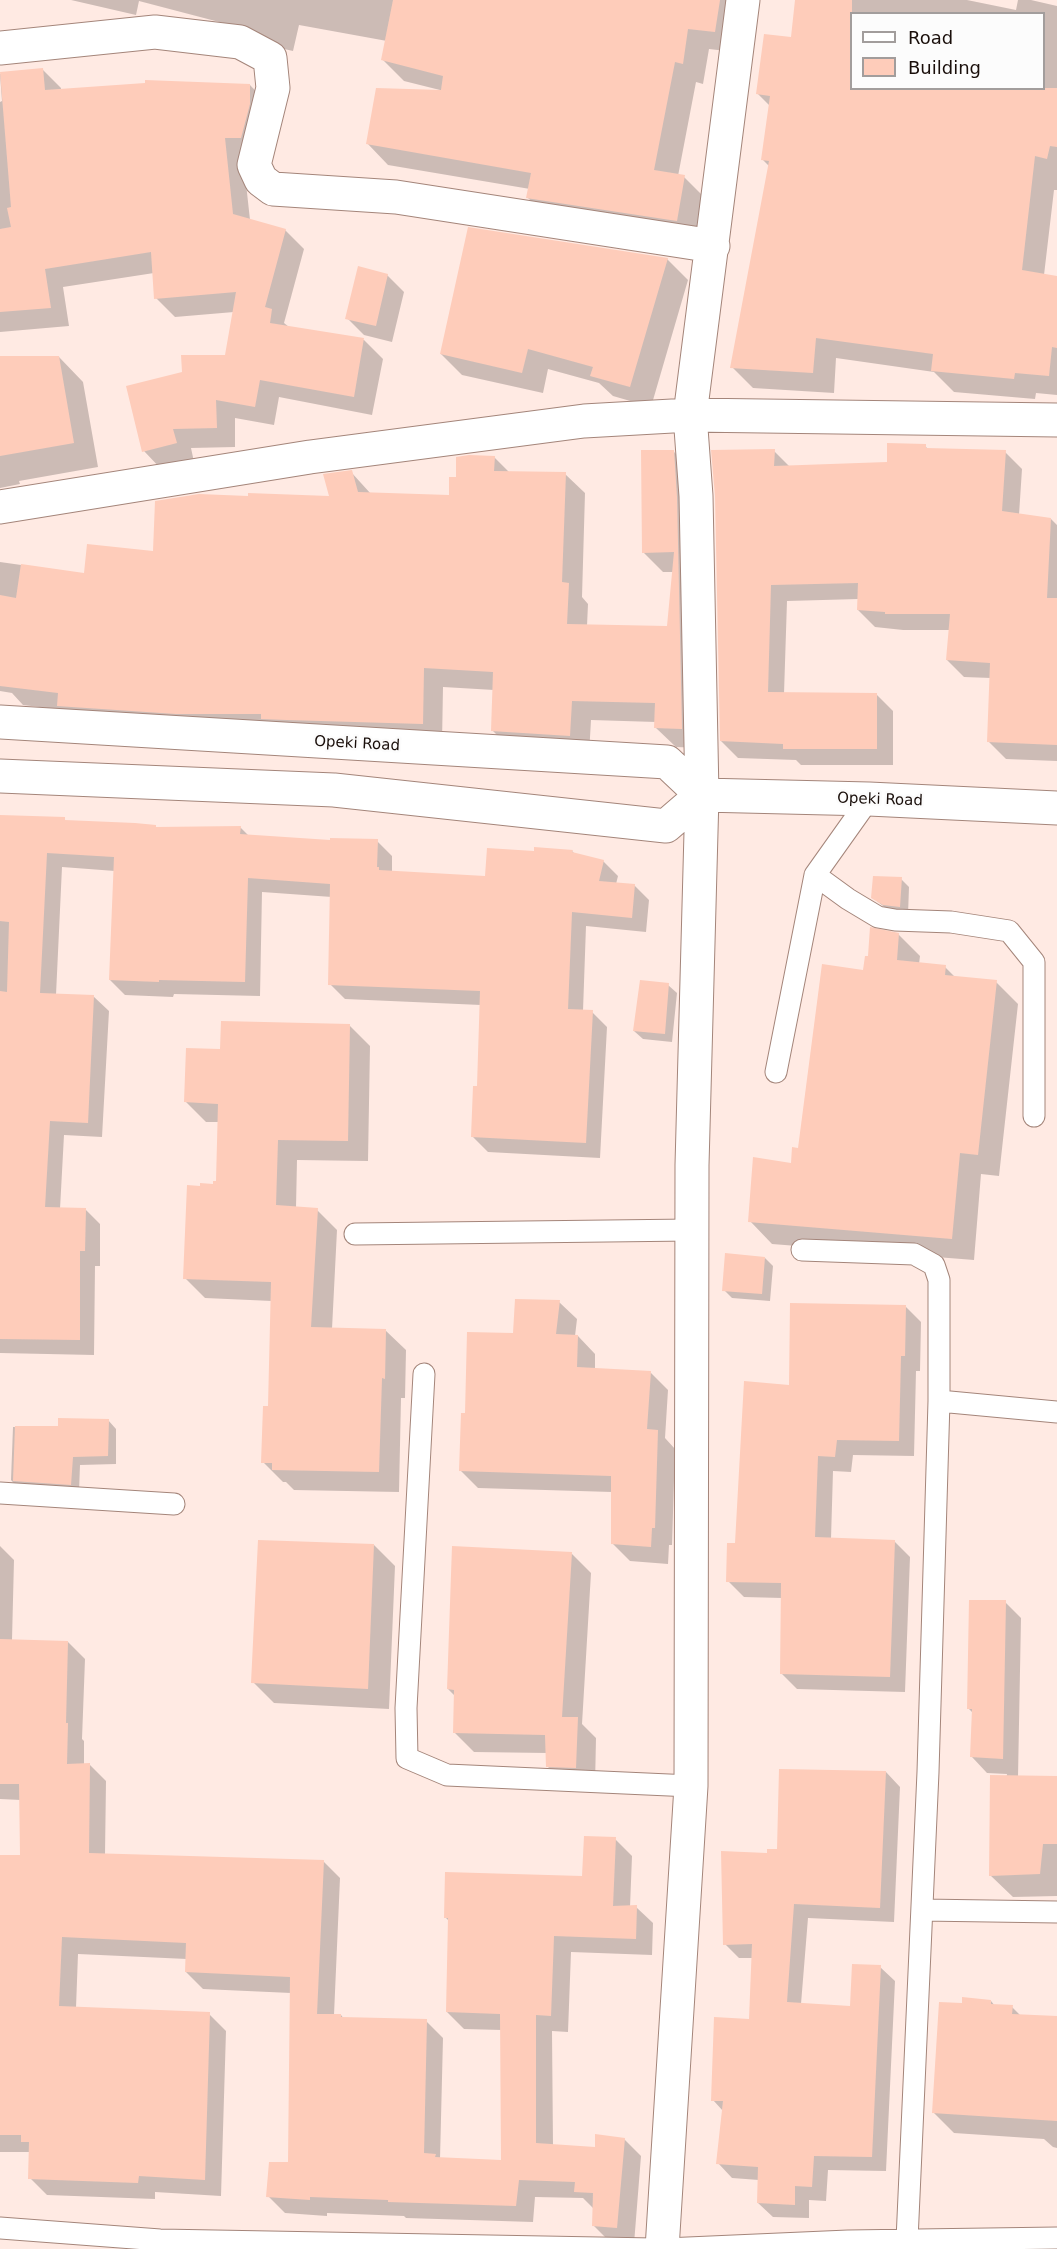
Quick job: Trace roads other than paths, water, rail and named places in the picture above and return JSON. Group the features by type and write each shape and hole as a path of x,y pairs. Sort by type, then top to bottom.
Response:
{"street":[{"path":"664,2249 691,1786 691,1230 702,795 696,496 690,415 743,0"},
{"path":"0,48 155,32 240,42 270,58 273,88 254,165 261,180 273,189 396,197 713,246"},
{"path":"0,507 310,457 584,421 690,415 1057,420"},
{"name":"Opeki Road","path":"0,722 667,762 702,795 869,799 1057,808"},
{"path":"334,790 343,743"},
{"path":"0,776 334,790 666,826 702,795"}],"lane":[{"path":"776,1072 815,875 869,799"},
{"path":"815,875 878,917 895,921 951,922 1009,931 1034,962 1034,1116"},
{"path":"355,1234 691,1230"},
{"path":"802,1250 914,1254 934,1264 939,1280 939,1401 922,1910 907,2240"},
{"path":"424,1374 406,1708 407,1758 447,1775 691,1786"},
{"path":"939,1401 1057,1412"},
{"path":"0,1493 174,1504"},
{"path":"922,1910 1057,1912"},
{"path":"0,2228 160,2244 654,2249"},
{"path":"664,2249 848,2245 907,2240 1057,2238"}]}
